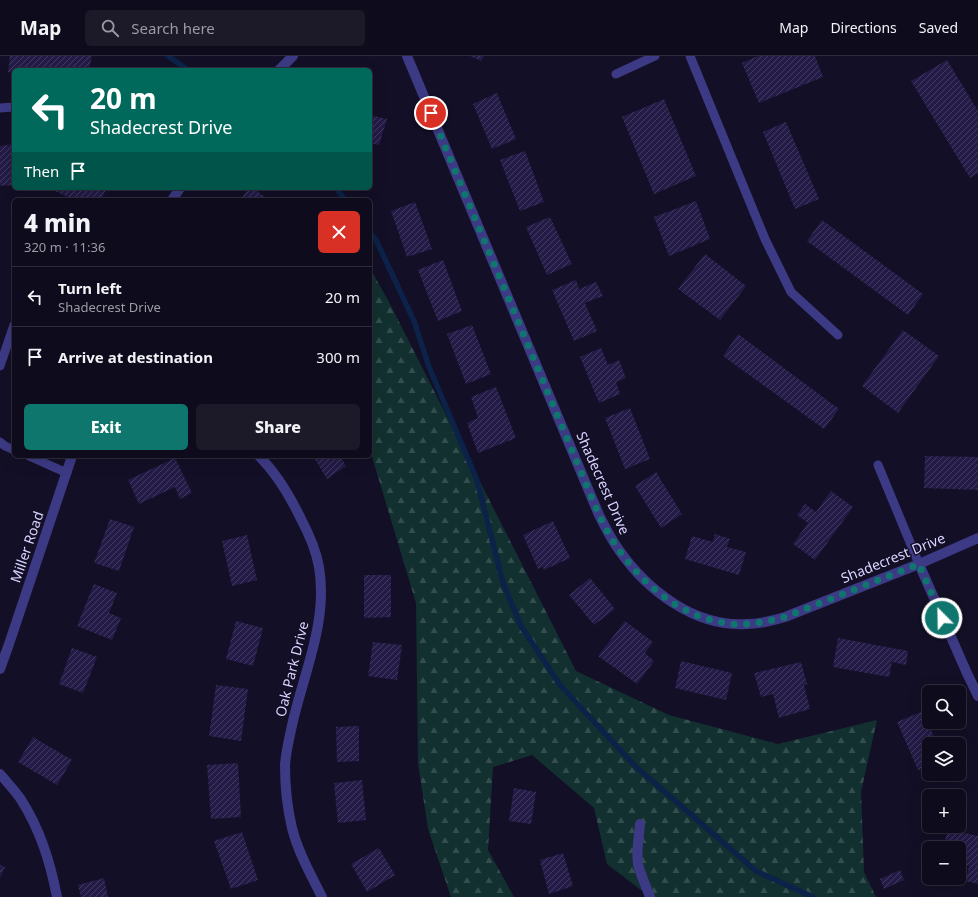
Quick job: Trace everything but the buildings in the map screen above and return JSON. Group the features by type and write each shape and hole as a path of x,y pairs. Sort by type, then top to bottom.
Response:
{"street":[{"path":"281,68 293,56"},
{"name":"Shadecrest Drive","path":"407,56 599,515 618,550 638,575 664,597 702,618 729,624 764,623 785,617 919,564 978,538"},
{"name":"Miller Road","path":"0,669 2,657 71,458"},
{"name":"Oak Park Drive","path":"262,458 276,476 290,498 308,533 319,566 321,606 316,638 296,707 285,764 286,797 292,829 297,844 322,897"},
{"path":"919,564 978,696"},
{"path":"0,774 19,798 40,834 52,873 57,897"},
{"path":"640,824 638,864 650,897"}],"lane":[{"path":"616,74 655,56"},
{"path":"690,56 765,239 791,292 838,336"},
{"path":"0,108 12,108"},
{"path":"0,366 12,331"},
{"path":"0,442 12,449"},
{"path":"34,458 67,472"},
{"path":"878,465 919,564"}],"green space":[{"path":"372,272 390,304 576,671 669,715 778,744 877,720 861,792 864,872 876,897 650,897 607,864 594,808 532,755 493,767 488,850 514,897 451,897 428,829 418,763 416,603 372,457"}],"waterway":[{"path":"168,56 185,68"},
{"path":"338,190 344,198"},
{"path":"372,235 376,240 414,321 429,367 477,480 503,583 521,626 560,685 635,766 756,871 813,897"}],"route":[{"path":"431,113 599,515 618,550 638,575 664,597 702,618 729,624 745,624 764,623 785,617 919,564 942,618"}]}
